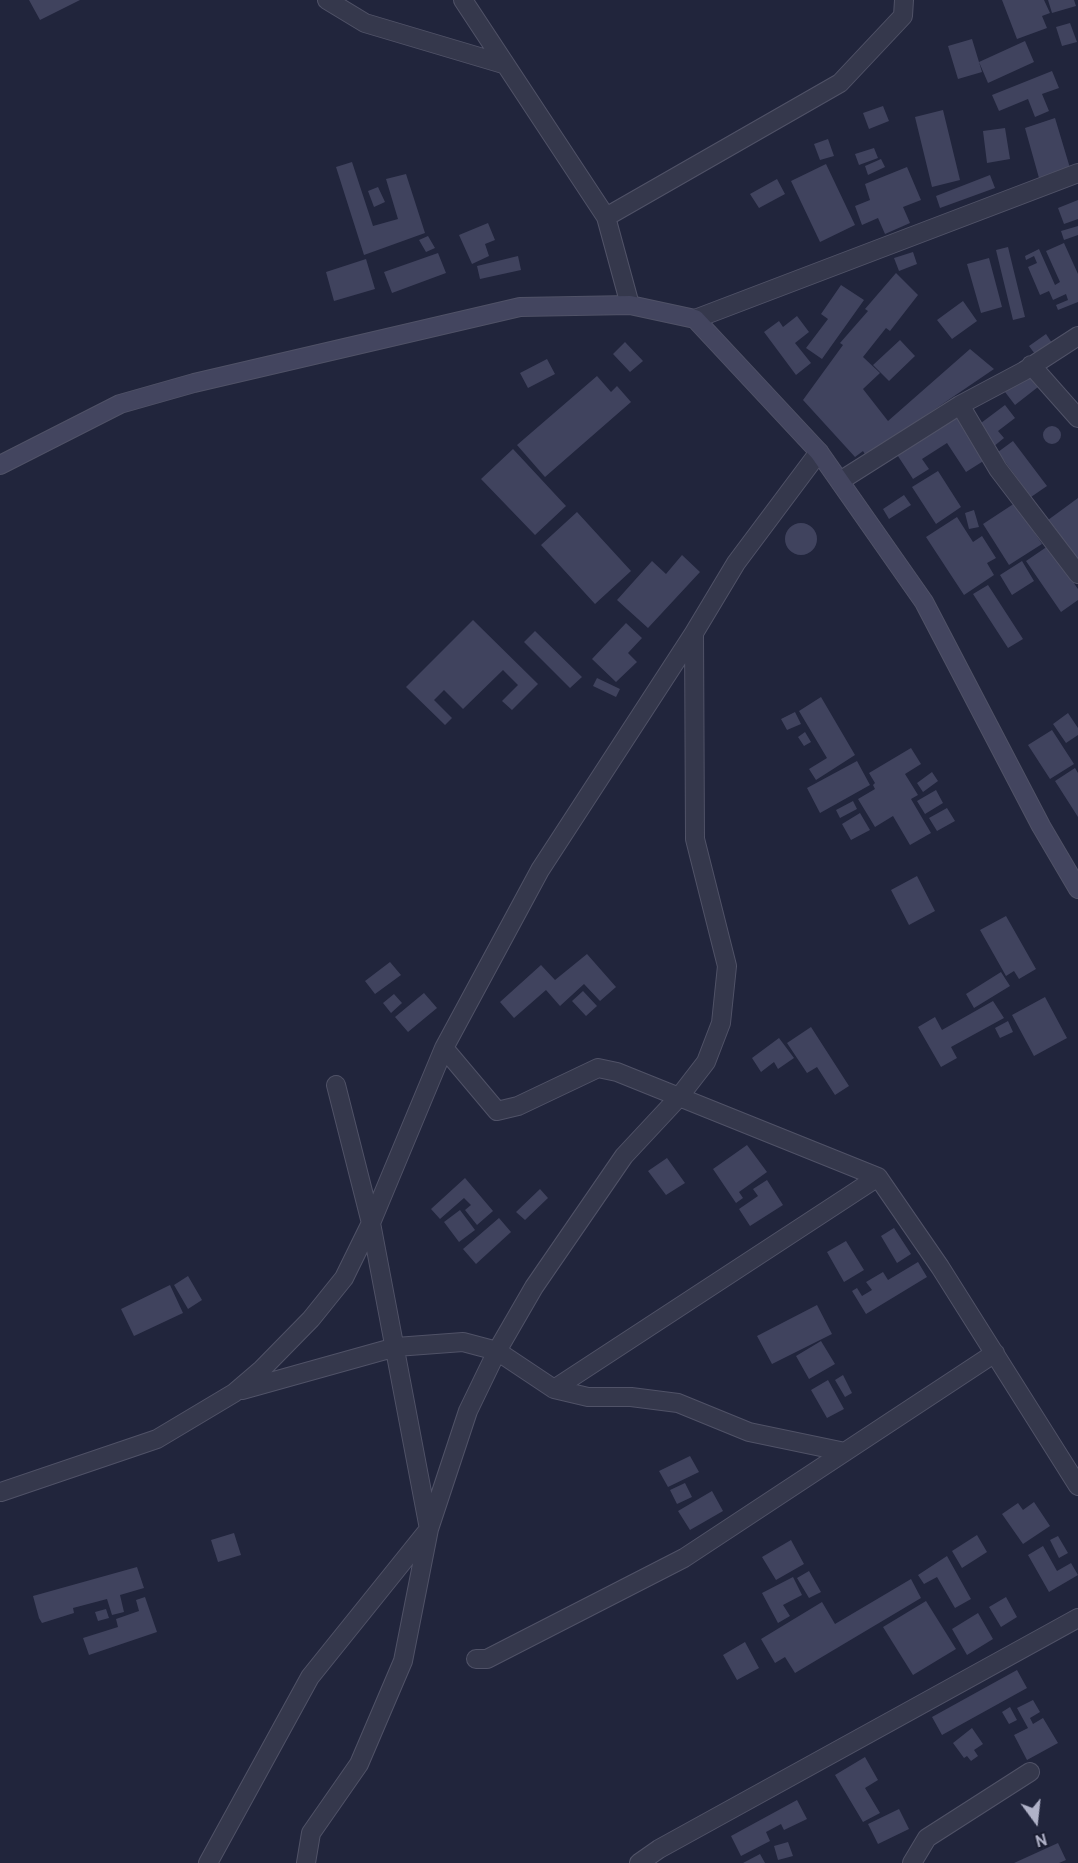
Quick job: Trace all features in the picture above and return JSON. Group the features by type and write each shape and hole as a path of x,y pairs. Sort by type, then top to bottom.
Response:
{"street":[{"path":"327,0 365,23 503,64"},
{"path":"463,0 503,64 606,217 630,305"},
{"path":"606,217 840,83 903,16 904,0"},
{"path":"0,465 120,404 194,383 520,307 630,305 695,319 1078,173"},
{"path":"695,319 819,452 924,602 1041,826 1078,889"},
{"path":"840,481 960,405 1078,336"},
{"path":"1031,365 1078,418"},
{"path":"960,405 998,469 1078,574"},
{"path":"1,1492 157,1439 234,1393 262,1369 311,1319 344,1278 371,1223 444,1048 540,870 694,633 736,563 819,452"},
{"path":"306,1863 311,1833 359,1764 403,1661 429,1529 468,1411 496,1351 534,1287 624,1156 679,1097 706,1062 721,1023 727,966 695,839 694,633"},
{"path":"444,1048 497,1111 518,1107 598,1068 617,1072 878,1177 940,1267 1078,1486"},
{"path":"208,1863 310,1677 429,1529 371,1223 336,1085"},
{"path":"554,1389 585,1366 878,1177"},
{"path":"234,1393 396,1347 463,1342 496,1351 554,1389 588,1397 632,1397 678,1403 748,1432 845,1452"},
{"path":"476,1659 487,1659 684,1558 995,1353"},
{"path":"639,1863 659,1849 1078,1618"},
{"path":"912,1863 927,1838 1030,1772"}],"building":[{"path":"29,0 80,0 40,20"},
{"path":"1002,0 1044,0 1050,13 1042,16 1047,28 1017,39"},
{"path":"1048,0 1074,0 1076,6 1052,13"},
{"path":"1070,23 1077,42 1062,46 1056,27"},
{"path":"972,39 982,72 958,79 948,46"},
{"path":"1025,41 1034,62 988,83 979,62"},
{"path":"1052,71 1059,88 1042,94 1049,111 1035,117 1028,99 999,111 992,95"},
{"path":"883,106 889,121 869,129 863,113"},
{"path":"943,110 960,180 932,187 915,117"},
{"path":"1055,118 1070,168 1039,178 1025,128"},
{"path":"1005,128 1010,159 987,163 983,131"},
{"path":"828,139 834,156 820,160 814,144"},
{"path":"874,148 878,158 859,165 855,154"},
{"path":"881,159 885,167 868,175 865,166"},
{"path":"352,162 373,226 398,219 386,179 406,174 425,233 364,255 336,167"},
{"path":"826,164 855,225 820,242 791,181"},
{"path":"907,167 921,200 903,207 910,223 885,234 878,218 862,225 855,206 870,200 865,184"},
{"path":"990,175 995,188 940,208 936,196"},
{"path":"777,179 785,194 759,208 750,194"},
{"path":"378,187 385,202 374,207 368,191"},
{"path":"1078,200 1078,219 1064,224 1058,208"},
{"path":"488,223 495,240 485,244 489,256 472,264 459,235"},
{"path":"1078,226 1078,235 1064,240 1061,231"},
{"path":"428,236 435,248 426,252 419,240"},
{"path":"1064,243 1078,274 1078,302 1058,310 1056,305 1068,300 1066,294 1053,300 1049,291 1040,295 1028,267 1037,263 1034,256 1026,260 1025,256 1039,249 1055,285 1060,282 1046,251"},
{"path":"1008,247 1025,317 1013,320 996,250"},
{"path":"913,252 917,264 899,271 894,258"},
{"path":"438,253 446,273 392,293 384,272"},
{"path":"518,256 521,270 480,279 477,266"},
{"path":"989,258 1002,307 981,313 967,264"},
{"path":"366,259 375,289 334,301 326,272"},
{"path":"896,273 918,295 890,331 886,328 863,357 880,373 863,389 888,421 970,349 994,369 866,456 863,451 855,457 803,400 843,345 840,343 868,311 865,309"},
{"path":"841,285 864,300 822,359 806,348 828,319 821,314"},
{"path":"963,301 977,321 952,339 937,320"},
{"path":"797,316 809,332 795,343 811,363 796,375 764,332 779,321 783,327"},
{"path":"1046,334 1054,346 1038,358 1029,346"},
{"path":"900,340 915,356 889,381 873,365"},
{"path":"625,342 643,361 630,372 613,354"},
{"path":"547,359 555,374 528,388 520,373"},
{"path":"1028,374 1038,387 1015,405 1005,392"},
{"path":"597,376 611,392 617,386 631,402 545,477 517,445"},
{"path":"1005,405 1015,418 998,431 1004,438 993,447 977,426"},
{"path":"956,416 985,460 966,472 947,443 922,459 929,469 913,479 894,450"},
{"path":"1052,426 1058,429 1061,435 1058,441 1052,444 1046,441 1043,435 1046,429"},
{"path":"1013,441 1047,486 1031,497 998,452"},
{"path":"513,449 566,506 535,535 481,479"},
{"path":"938,471 961,507 936,524 912,487"},
{"path":"904,495 911,505 889,519 883,509"},
{"path":"1078,498 1078,560 1048,520"},
{"path":"1015,503 1042,544 1009,565 983,524"},
{"path":"974,510 979,527 969,529 965,513"},
{"path":"577,512 631,571 595,604 541,545"},
{"path":"957,517 973,542 982,536 996,558 987,563 994,575 964,595 926,537"},
{"path":"801,523 813,527 817,539 813,551 801,555 789,551 785,539 789,527"},
{"path":"1048,546 1078,589 1078,600 1061,612 1026,561"},
{"path":"682,555 700,572 648,628 617,600 652,561 666,574"},
{"path":"1022,561 1034,581 1012,595 1000,575"},
{"path":"988,585 1023,639 1008,648 973,594"},
{"path":"473,620 538,684 512,710 502,701 518,685 503,670 463,709 444,690 434,700 452,718 445,725 406,687"},
{"path":"626,623 642,638 628,653 637,662 616,682 592,659"},
{"path":"535,631 582,677 570,688 524,642"},
{"path":"597,678 620,689 616,697 593,686"},
{"path":"821,697 855,755 816,780 809,769 827,758 799,711"},
{"path":"795,712 801,724 787,730 781,719"},
{"path":"1068,713 1078,728 1078,735 1066,743 1053,724"},
{"path":"1052,730 1074,764 1050,779 1028,745"},
{"path":"805,732 811,742 804,746 798,737"},
{"path":"911,748 921,764 905,774 918,795 911,799 931,833 910,845 893,816 875,827 858,799 875,789 873,785 875,783 869,773"},
{"path":"857,761 870,785 820,813 807,788"},
{"path":"1075,768 1078,773 1078,817 1055,781"},
{"path":"932,772 938,781 923,792 917,783"},
{"path":"936,790 943,803 925,814 917,801"},
{"path":"853,801 857,809 840,818 836,810"},
{"path":"947,808 955,821 937,831 929,818"},
{"path":"860,813 870,830 851,840 842,824"},
{"path":"917,876 935,911 909,925 891,890"},
{"path":"1006,916 1036,969 1019,979 1014,971 1006,976 980,930"},
{"path":"587,954 616,987 600,1001 584,984 560,1006 546,990 514,1018 500,1002 541,965 555,980"},
{"path":"390,962 401,975 375,994 365,981"},
{"path":"1001,972 1010,986 974,1008 966,994"},
{"path":"583,991 597,1006 586,1016 572,1001"},
{"path":"424,993 437,1008 408,1032 395,1017"},
{"path":"394,994 402,1003 391,1013 383,1003"},
{"path":"1045,997 1067,1038 1034,1056 1012,1015"},
{"path":"993,1001 1004,1018 951,1047 957,1058 941,1067 918,1027 935,1017 942,1030"},
{"path":"1008,1021 1013,1032 1000,1038 995,1028"},
{"path":"811,1027 849,1086 835,1095 817,1067 807,1073 787,1043"},
{"path":"779,1038 794,1058 778,1069 774,1062 761,1072 752,1058"},
{"path":"747,1145 767,1172 739,1192 743,1198 736,1203 713,1169"},
{"path":"667,1158 685,1183 666,1195 648,1171"},
{"path":"465,1178 493,1211 477,1225 465,1210 471,1205 464,1198 440,1219 431,1209"},
{"path":"767,1180 783,1205 750,1226 739,1209 758,1196 753,1189"},
{"path":"540,1189 548,1198 525,1220 516,1212"},
{"path":"460,1210 475,1230 459,1242 444,1222"},
{"path":"499,1218 511,1232 476,1264 463,1249"},
{"path":"894,1228 911,1254 897,1263 881,1236"},
{"path":"846,1241 864,1270 844,1282 827,1252"},
{"path":"918,1262 927,1277 866,1314 852,1291 857,1288 862,1296 872,1290 866,1282 883,1272 888,1280"},
{"path":"188,1276 202,1300 188,1309 174,1285"},
{"path":"170,1285 183,1313 134,1336 121,1309"},
{"path":"817,1305 832,1334 772,1364 757,1336"},
{"path":"821,1341 835,1364 809,1379 796,1356"},
{"path":"843,1375 852,1393 845,1397 835,1380"},
{"path":"828,1380 844,1409 827,1418 811,1390"},
{"path":"690,1456 699,1472 668,1487 659,1471"},
{"path":"685,1483 692,1497 677,1504 670,1490"},
{"path":"712,1491 723,1511 690,1530 678,1511"},
{"path":"1034,1502 1050,1526 1023,1544 1002,1514 1018,1503 1023,1510"},
{"path":"234,1533 241,1555 218,1562 211,1540"},
{"path":"977,1535 987,1552 962,1568 952,1551"},
{"path":"1058,1536 1068,1553 1059,1558 1050,1540"},
{"path":"791,1540 804,1564 776,1580 762,1557"},
{"path":"1043,1546 1057,1571 1071,1563 1078,1575 1049,1592 1028,1555"},
{"path":"947,1556 971,1599 955,1608 937,1577 924,1584 918,1575"},
{"path":"137,1567 144,1588 120,1595 124,1612 112,1615 107,1599 73,1608 74,1613 42,1623 39,1618 33,1596"},
{"path":"809,1571 821,1592 809,1598 797,1578"},
{"path":"793,1577 802,1595 783,1605 790,1616 778,1623 762,1593"},
{"path":"911,1579 921,1598 795,1673 785,1657 775,1663 761,1639 822,1602 835,1624"},
{"path":"145,1597 157,1632 89,1655 83,1638 118,1627 116,1619 139,1611 136,1600"},
{"path":"1006,1597 1017,1617 1001,1627 989,1607"},
{"path":"926,1601 956,1649 913,1675 883,1627"},
{"path":"106,1609 109,1618 98,1621 95,1612"},
{"path":"978,1613 993,1639 967,1655 952,1629"},
{"path":"745,1642 759,1668 737,1680 723,1655"},
{"path":"1017,1670 1027,1688 942,1735 932,1717"},
{"path":"1033,1700 1040,1712 1030,1718 1033,1724 1043,1718 1058,1743 1027,1760 1014,1735 1028,1728 1017,1708"},
{"path":"1010,1707 1017,1720 1009,1724 1002,1712"},
{"path":"972,1728 983,1744 974,1750 978,1756 971,1761 967,1756 964,1758 953,1743"},
{"path":"865,1757 878,1780 865,1788 880,1813 863,1822 835,1775"},
{"path":"797,1800 807,1819 784,1830 781,1824 766,1832 770,1841 741,1856 731,1836"},
{"path":"899,1809 909,1829 878,1844 868,1824"},
{"path":"788,1842 793,1856 778,1860 774,1846"},
{"path":"1058,1843 1066,1860 1059,1863 1014,1863"},
{"path":"760,1854 765,1863 743,1863"}]}
